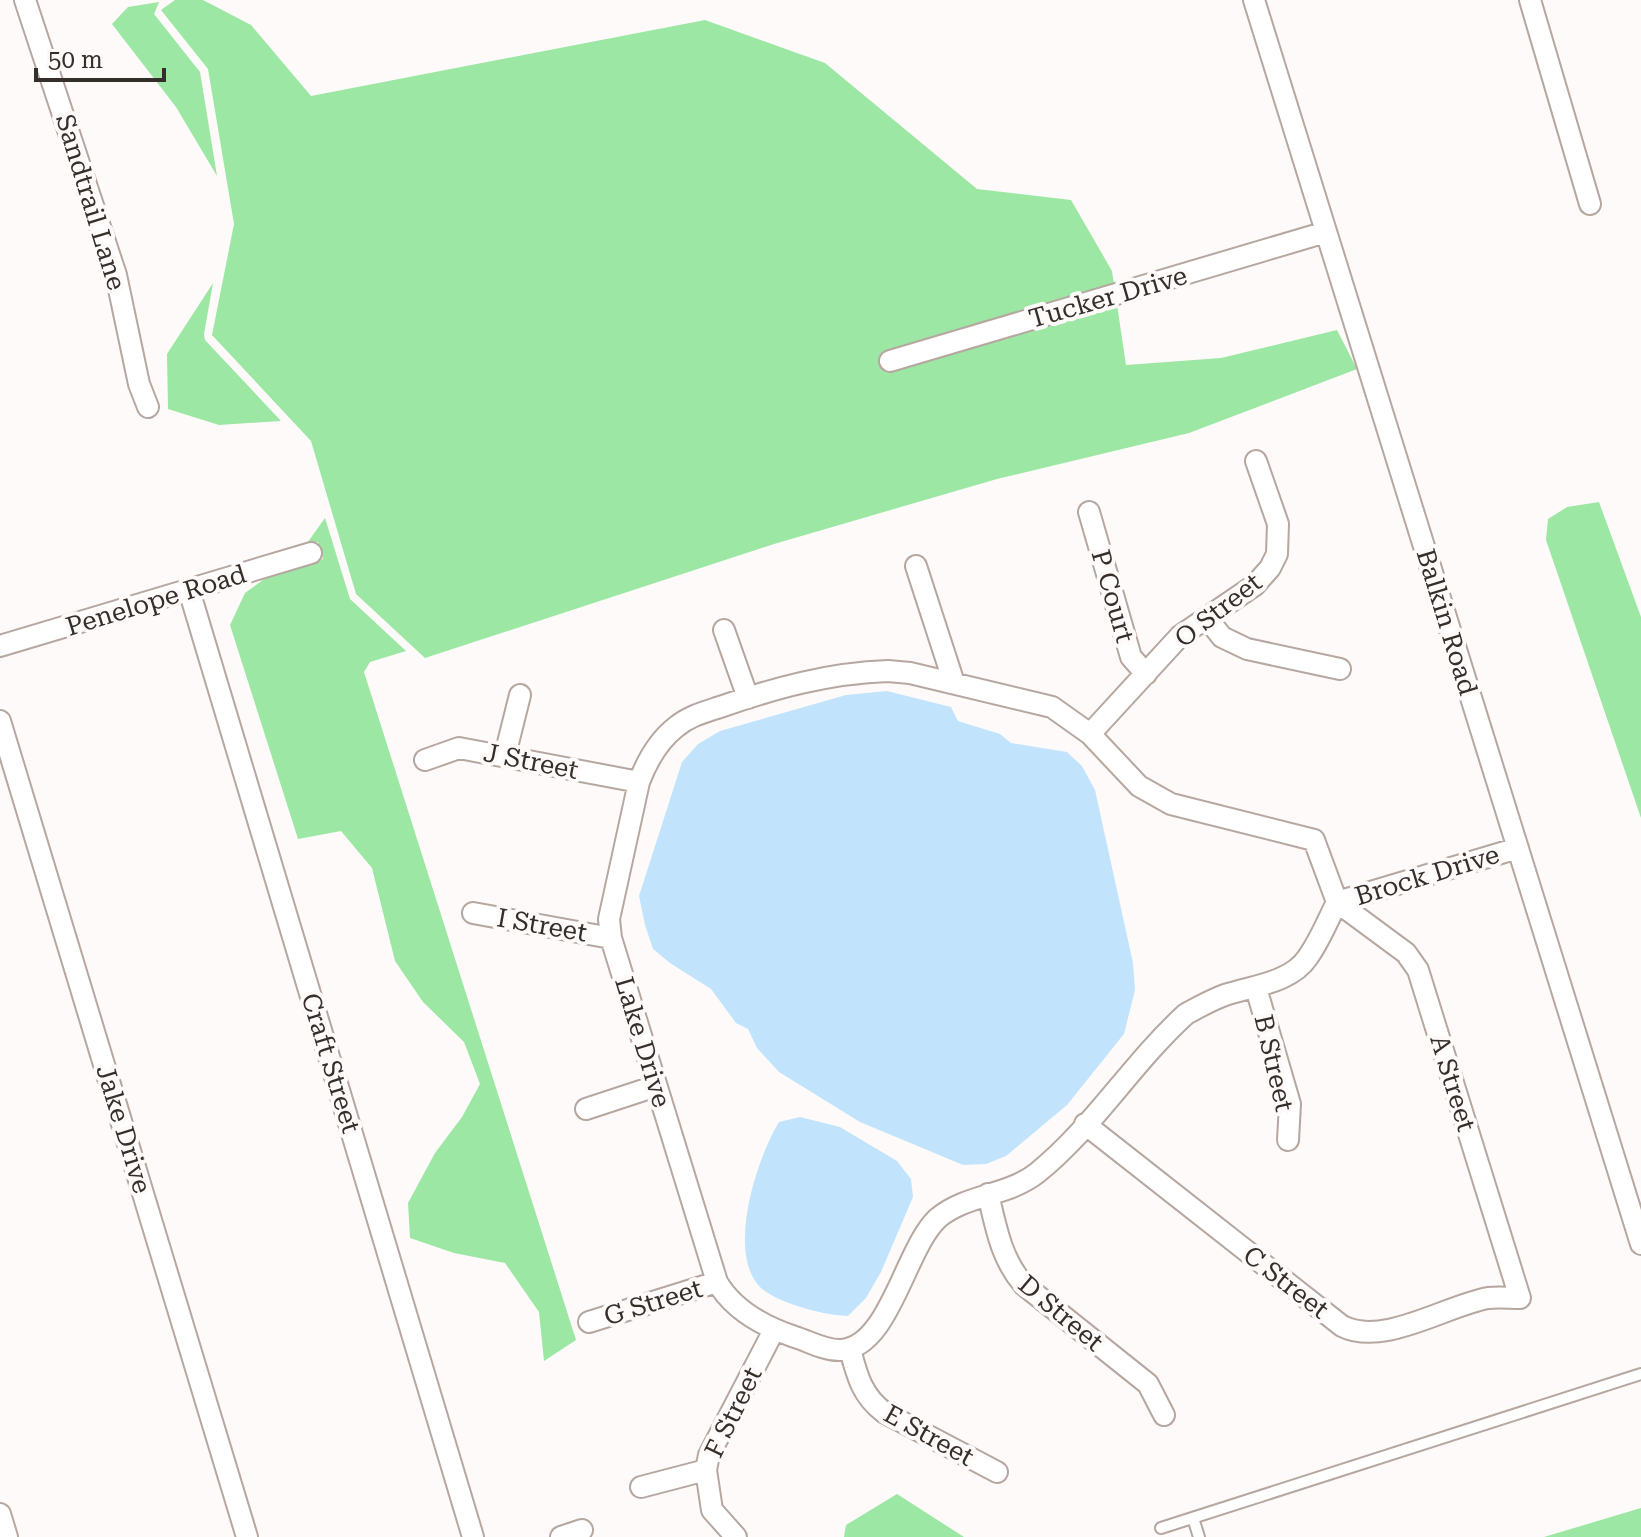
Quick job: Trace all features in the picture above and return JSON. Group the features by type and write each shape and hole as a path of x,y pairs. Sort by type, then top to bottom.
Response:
{"street":[{"name":"Sandtrail Lane","path":"25,0 116,275 139,384 148,407"},
{"name":"Balkin Road","path":"1254,0 1641,1244"},
{"path":"1530,0 1590,204"},
{"name":"Tucker Drive","path":"890,361 1326,232"},
{"name":"O Street","path":"1090,734 1180,636 1255,585 1270,568 1277,554 1278,524 1256,461"},
{"name":"P Court","path":"1089,512 1131,657 1146,674"},
{"name":"Penelope Road","path":"0,646 311,553"},
{"path":"916,566 954,683"},
{"name":"Craft Street","path":"189,590 473,1537"},
{"path":"1207,618 1222,637 1247,649 1340,669"},
{"path":"724,630 748,698"},
{"name":"Lake Drive","path":"850,1349 835,1350 774,1330 733,1303 717,1282 611,938 609,919 639,782 659,744 675,727 688,718 748,698 823,677 857,672 910,673 1052,707 1090,734 1139,786 1171,804 1314,840 1337,902"},
{"path":"505,755 520,695"},
{"name":"Jake Drive","path":"0,721 247,1537"},
{"name":"J Street","path":"425,760 459,748 639,782"},
{"name":"Brock Drive","path":"1337,902 1518,848"},
{"path":"850,1349 868,1338 886,1311 930,1228 940,1217 960,1204 1013,1187 1033,1176 1186,1014 1216,999 1256,988 1288,974 1307,960 1337,902"},
{"name":"A Street","path":"1337,902 1406,953 1418,970 1520,1298"},
{"name":"I Street","path":"473,913 611,938"},
{"name":"B Street","path":"1256,988 1290,1104 1288,1140"},
{"path":"586,1109 656,1086"},
{"name":"C Street","path":"1085,1124 1342,1326 1353,1331 1375,1333 1490,1298 1520,1298"},
{"name":"D Street","path":"988,1194 1003,1253 1011,1271 1024,1285 1148,1384 1164,1415"},
{"name":"G Street","path":"589,1322 717,1282"},
{"name":"F Street","path":"736,1537 712,1510 706,1470 709,1455 774,1330"},
{"name":"E Street","path":"850,1349 858,1380 873,1404 997,1472"},
{"path":"641,1487 706,1470"},
{"path":"0,1514 7,1537"},
{"path":"561,1537 582,1530"}],"lane":[{"path":"1161,1528 1641,1374"},
{"path":"1193,1518 1199,1537"}],"green space":[{"path":"175,0 203,0 251,25 311,96 705,20 825,63 977,189 1071,200 1112,271 1126,365 1221,358 1337,330 1357,369 1189,433 997,479 774,544 425,658 356,594 311,441 212,335 234,224 208,69 161,10"},
{"path":"159,2 154,14 200,72 217,176 176,107 112,24 128,7"},
{"path":"213,283 205,340 281,421 219,425 168,409 167,354"},
{"path":"1599,502 1641,617 1641,818 1546,540 1548,519 1567,507"},
{"path":"325,518 350,599 406,651 370,662 364,672 576,1340 544,1361 539,1312 505,1263 454,1253 410,1238 408,1203 435,1153 462,1117 480,1084 464,1042 423,1002 395,961 372,868 341,831 298,839 230,625 245,593 271,574 323,559 318,542 305,546"},
{"path":"897,1494 964,1537 844,1537 846,1525"},
{"path":"1641,1508 1641,1537 1544,1537"}],"water":[{"path":"887,691 951,707 958,721 1000,734 1011,743 1067,752 1082,766 1095,790 1133,963 1135,990 1124,1034 1067,1105 1006,1156 986,1164 963,1165 860,1122 779,1072 757,1048 748,1029 736,1023 711,989 653,949 645,925 639,896 682,762 698,744 720,731 846,695"},
{"path":"800,1117 840,1127 897,1161 911,1179 913,1197 881,1272 866,1298 848,1316 815,1311 777,1298 760,1287 750,1271 745,1229 754,1181 779,1122"}]}
